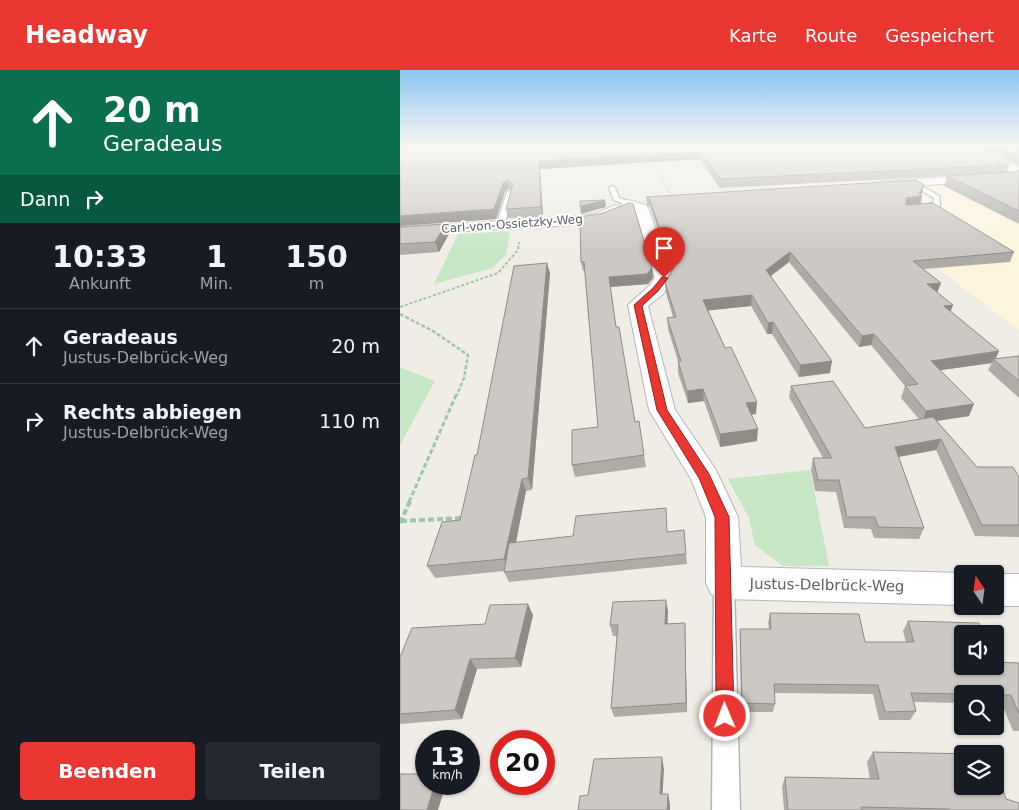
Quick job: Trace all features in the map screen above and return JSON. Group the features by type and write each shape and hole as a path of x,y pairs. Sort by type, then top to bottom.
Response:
{"street":[{"path":"866,186 950,181"},
{"path":"620,196 641,208 664,278 656,290 638,305 662,410 705,478 722,517 724,583"},
{"name":"Carl-von-Ossietzky-Weg","path":"400,231 572,221 599,217 620,196 643,199 670,196"},
{"name":"Justus-Delbrück-Weg","path":"724,583 954,589"},
{"path":"1004,590 1019,590"}],"lane":[{"path":"908,210 928,208 938,201 937,198 913,183"},
{"path":"500,226 510,192"},
{"path":"724,583 726,810"}],"path":[{"path":"663,181 670,196"},
{"path":"400,307 498,274 518,250 520,224"},
{"path":"400,314 433,331 468,355 464,378 401,522 469,518"}],"shaded area":[{"path":"772,181 1019,181 1019,330 868,216 824,186 781,188"}],"green space":[{"path":"510,231 506,255 492,268 434,284 458,234"},
{"path":"400,367 435,381 400,445"},
{"path":"810,470 829,566 783,566 755,545 749,518 728,479"}],"building":[{"path":"400,181 506,181 503,183 494,209 400,216"},
{"path":"508,181 540,181 541,207 506,209 513,184"},
{"path":"908,181 917,181 924,185 919,194 922,196 906,198 906,205 933,203 1014,252 913,261 941,283 927,284 953,305 944,306 999,351 931,361 974,404 926,411 905,386 918,384 874,334 862,336 790,252 766,270 832,361 800,365 773,322 768,323 752,295 703,300 725,348 731,347 757,402 746,403 758,429 720,434 703,389 687,391 678,361 681,361 667,318 676,317 665,283 674,267 649,199 646,197"},
{"path":"956,181 1019,181 1019,211"},
{"path":"605,200 580,206 580,201"},
{"path":"629,203 633,204 652,268 647,274 609,277 616,327 619,327 635,422 639,421 644,455 572,465 572,430 598,427 584,262 581,262 580,217 603,213"},
{"path":"446,224 435,242 400,244 400,227"},
{"path":"547,263 528,478 522,479 504,559 427,566 442,522 460,520 475,455 477,455 514,266"},
{"path":"1019,356 1019,381 993,359"},
{"path":"833,381 865,428 933,417 977,467 1013,467 1019,477 1019,525 982,525 941,439 895,447 924,528 878,527 875,517 847,517 839,480 818,480 813,458 832,458 791,386"},
{"path":"666,508 667,532 684,530 686,554 504,572 509,543 573,536 576,516"},
{"path":"666,600 665,624 685,623 686,703 611,708 618,625 610,625 613,602"},
{"path":"528,604 515,658 470,659 455,710 400,714 400,657 412,628 485,624 490,605"},
{"path":"770,613 859,614 865,642 914,642 908,621 979,623 980,625 954,625 954,675 1004,675 1004,662 1019,663 1019,714 1011,695 1004,695 1004,685 954,685 954,694 911,693 916,711 885,712 878,685 774,684 775,704 742,703 740,629 771,629"},
{"path":"873,752 954,754 954,795 1004,795 1004,793 1006,799 1019,803 1019,810 861,807 862,810 788,810 785,777 879,779"},
{"path":"662,757 660,794 668,794 667,810 578,810 580,796 588,795 594,759"},
{"path":"400,774 415,774 415,795 432,795 427,810 400,810"}],"route":[{"path":"664,278 656,290 638,305 662,410 705,478 722,517 725,716"}]}
